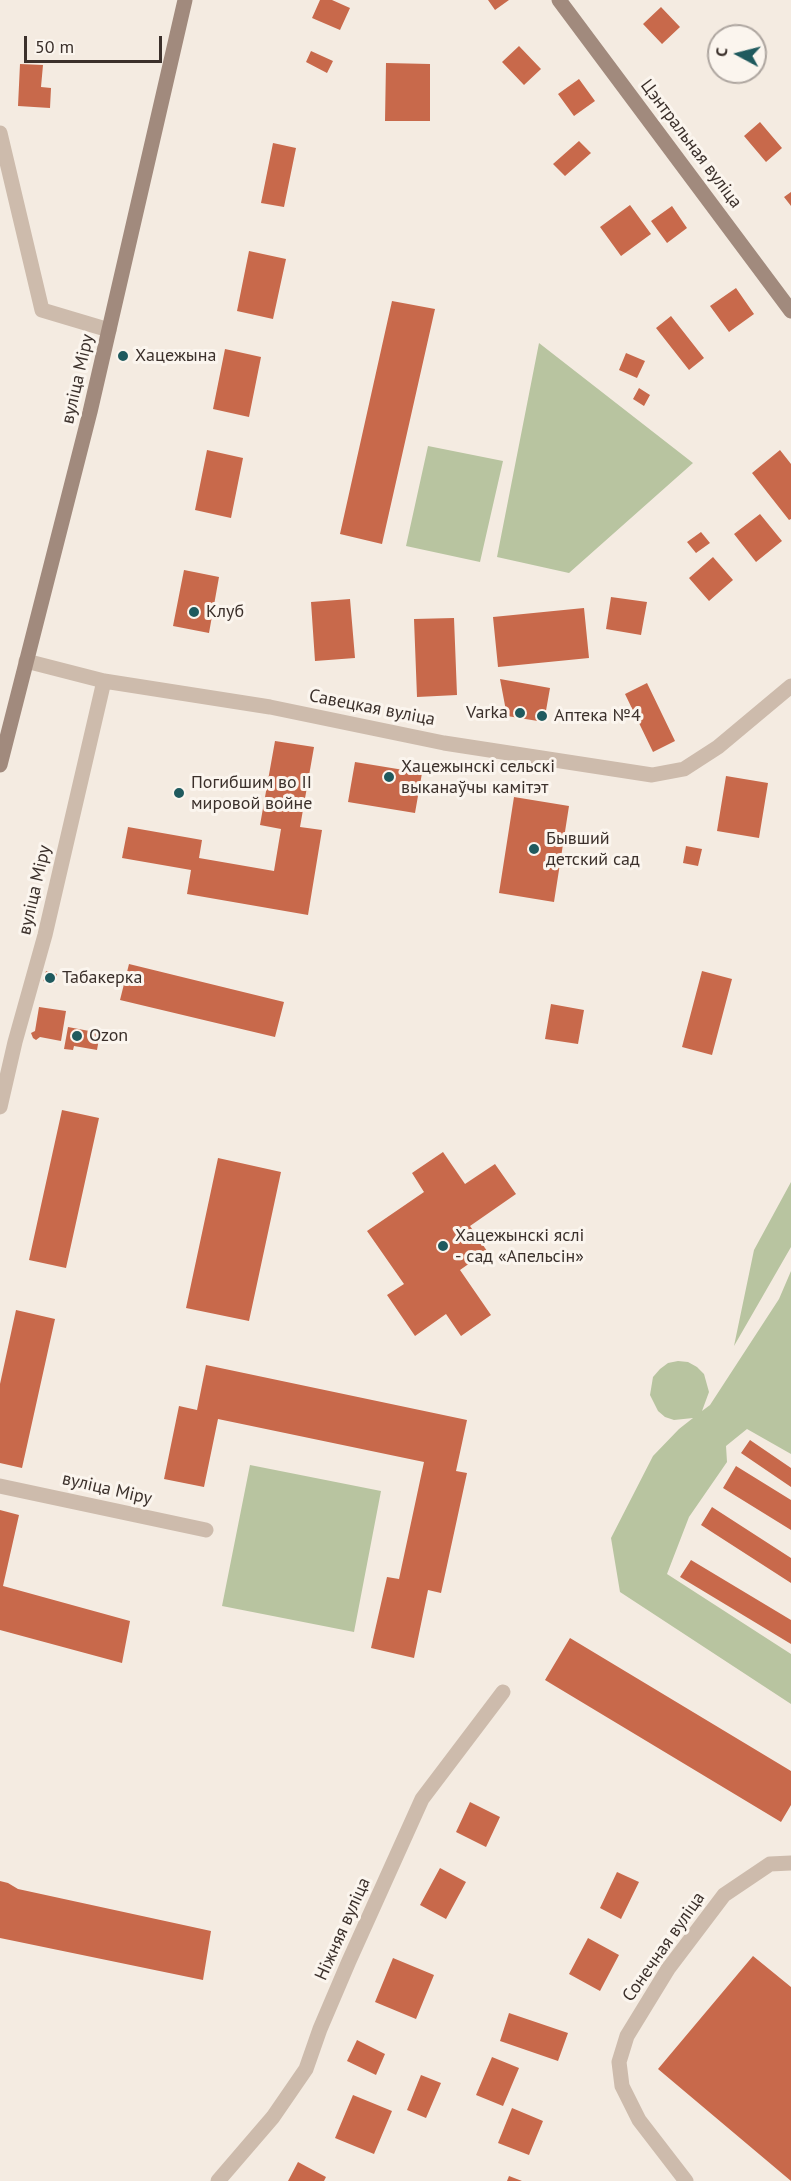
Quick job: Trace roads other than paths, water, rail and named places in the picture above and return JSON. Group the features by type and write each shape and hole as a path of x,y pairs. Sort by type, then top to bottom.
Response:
{"main road":[{"name":"вуліца Міру","path":"0,765 110,330 185,0"},
{"name":"Цэнтральная вуліца","path":"559,0 791,311"}],"street":[{"path":"0,133 42,310 110,330"},
{"name":"Савецкая вуліца","path":"26,661 104,681 270,707 444,742 652,775 684,769 710,753 791,686"},
{"name":"вуліца Міру","path":"0,1107 15,1042 45,935 104,681"},
{"name":"вуліца Міру","path":"0,1486 206,1530"},
{"name":"Ніжняя вуліца","path":"218,2181 273,2117 306,2069 320,2029 422,1799 503,1692"},
{"name":"Сонечная вуліца","path":"686,2181 639,2120 622,2086 619,2062 627,2036 668,1969 724,1895 770,1864 791,1863"}],"place":[{"name":"Хацежына","path":"123,356"},
{"name":"Клуб","path":"194,612"},
{"name":"Varka","path":"520,713"},
{"name":"Аптека №4","path":"542,716"},
{"name":"Хацежынскі сельскі выканаўчы камітэт","path":"389,777"},
{"name":"Погибшим во II мировой войне","path":"179,793"},
{"name":"Бывший детский сад","path":"534,849"},
{"name":"Табакерка","path":"50,978"},
{"name":"Ozon","path":"77,1036"},
{"name":"Хацежынскі яслі - сад «Апельсін»","path":"443,1246"}]}
